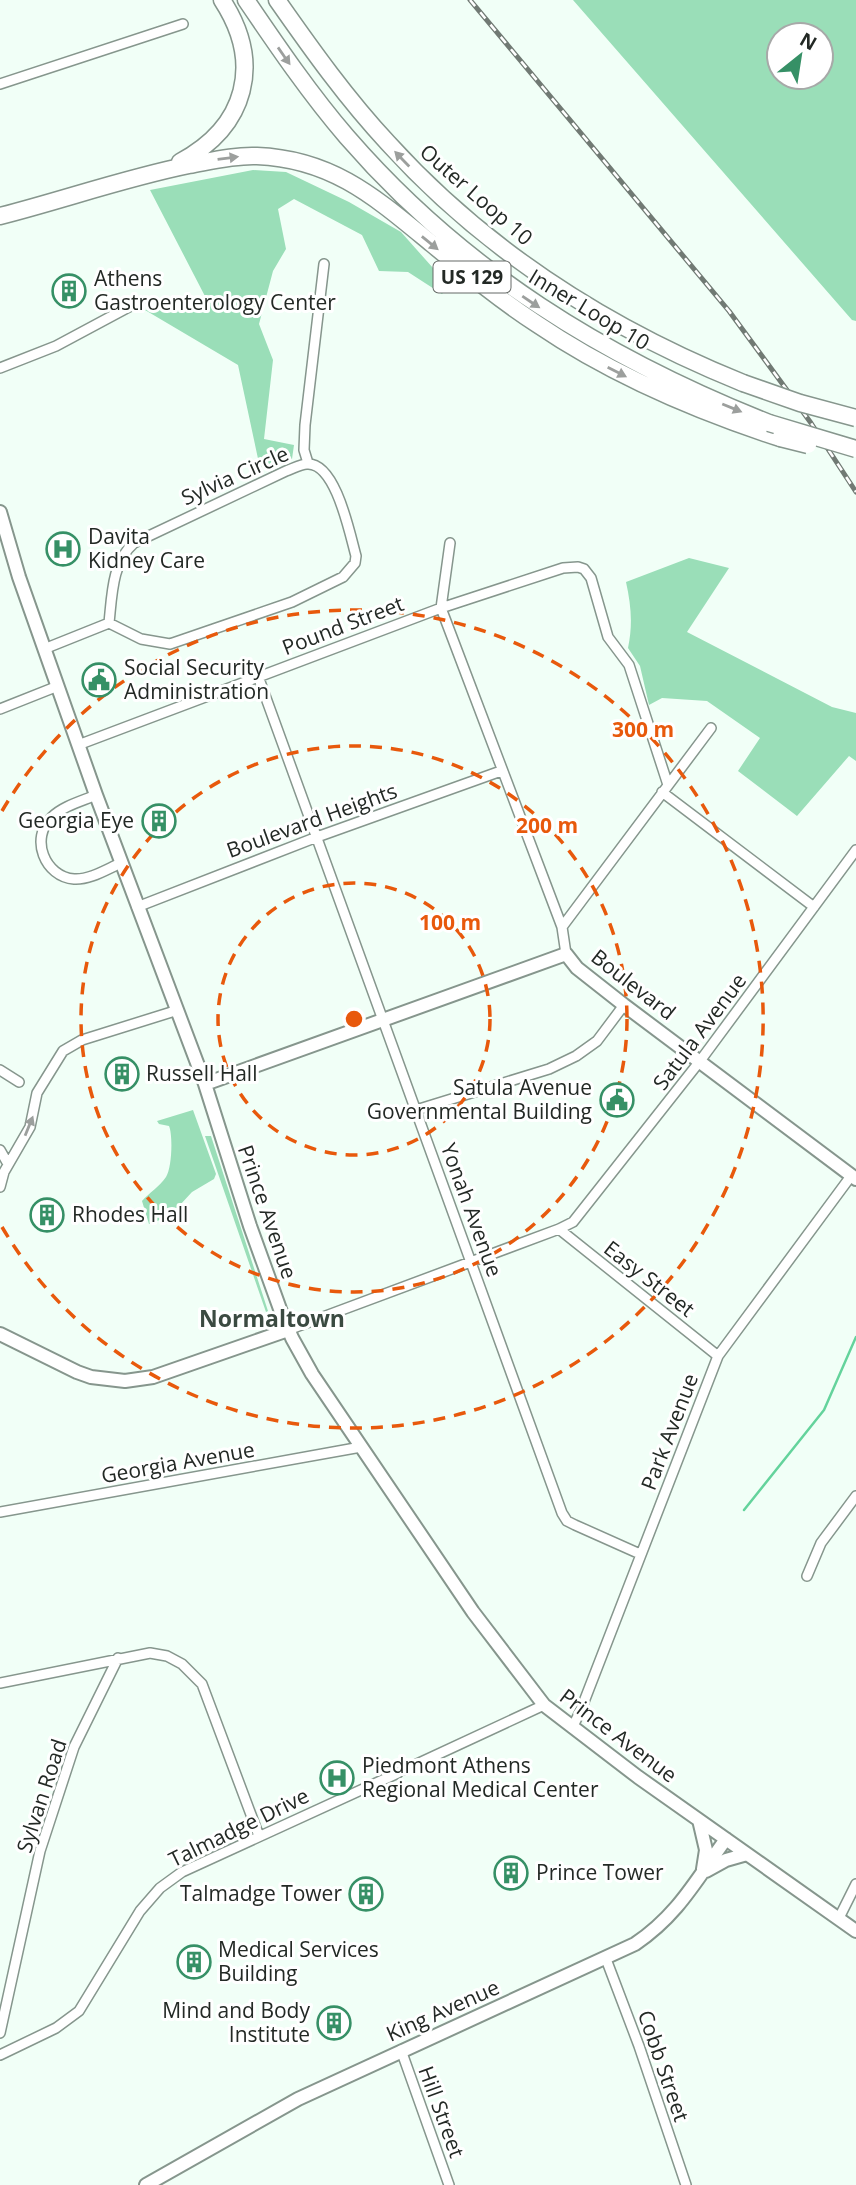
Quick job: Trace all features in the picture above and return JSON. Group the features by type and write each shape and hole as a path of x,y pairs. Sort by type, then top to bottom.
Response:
{"highway":[{"path":"161,171 190,157 209,143 231,118 239,102 246,71 245,57 236,24 222,0"},
{"name":"Inner Loop 10","path":"246,0 287,60 346,136 399,192 480,264 535,304 624,358 681,386 769,423 856,452"},
{"name":"Outer Loop 10","path":"277,0 332,77 370,123 430,186 476,227 542,278 609,319 678,355 743,383 800,403 856,418"},
{"name":"US 129","path":"1,216 161,171 229,157 253,156 296,161 335,174 373,195 500,298 569,345 677,401 780,438 856,452"}],"main road":[{"name":"Prince Avenue","path":"0,512 3,534 78,745 205,1084 250,1226 288,1330 312,1374 473,1612 544,1705 699,1820 856,1931"},
{"path":"205,1084 566,954"},
{"name":"Boulevard","path":"566,954 577,968 624,1005 854,1178"},
{"path":"0,1334 77,1372 91,1377 125,1381 153,1377 288,1330"},
{"path":"699,1820 706,1850 703,1873"},
{"name":"King Avenue","path":"146,2185 298,2099 635,1944 661,1926 679,1907 726,1839"},
{"path":"703,1873 726,1860 747,1854"}],"street":[{"path":"0,84 183,24"},
{"path":"309,463 304,450 324,264"},
{"path":"0,368 56,346 140,301"},
{"name":"Sylvia Circle","path":"309,463 330,478 356,556 355,562 343,577 292,602 170,644 142,639 109,623 117,568 126,550 134,543 254,485 309,463"},
{"name":"Boulevard","path":"450,543 441,608 562,927 566,954"},
{"name":"Pound Street","path":"78,745 441,608 563,568 578,567 584,569 591,578 608,637 629,665 665,789"},
{"path":"44,649 109,623"},
{"name":"Yonah Avenue","path":"258,676 562,1513 567,1521 640,1554"},
{"path":"0,709 58,686"},
{"path":"562,927 711,728"},
{"name":"Boulevard Heights","path":"137,907 317,837 501,771"},
{"path":"665,789 814,907"},
{"path":"96,795 50,819 41,835 42,855 54,871 72,879 82,879 121,863"},
{"name":"Satula Avenue","path":"288,1330 573,1222 700,1062 856,850"},
{"path":"416,1110 549,1069 576,1056 597,1041 624,1005"},
{"path":"0,1187 8,1164 30,1127 35,1098 59,1057 68,1047 82,1040 178,1010"},
{"path":"0,1070 19,1082"},
{"path":"0,1150 8,1164"},
{"name":"Park Avenue","path":"572,1728 718,1356 854,1178"},
{"name":"Easy Street","path":"559,1229 718,1356"},
{"name":"Georgia Avenue","path":"0,1512 361,1447"},
{"path":"807,1576 821,1543 856,1496"},
{"path":"0,1683 150,1653 182,1664 202,1684 259,1836"},
{"name":"Sylvan Road","path":"0,2033 40,1851 74,1747 118,1658"},
{"name":"Talmadge Drive","path":"0,2054 56,2028 79,2011 140,1911 160,1888 182,1872 544,1705"},
{"path":"839,1918 856,1884"},
{"name":"Cobb Street","path":"606,1959 686,2185"},
{"name":"Hill Street","path":"401,2050 449,2185"}],"green space":[{"path":"573,0 856,0 856,321 852,320"},
{"path":"253,170 286,172 349,202 401,232 449,286 442,294 408,272 379,271 362,235 294,199 278,209 286,249 273,271 259,324 273,360 264,439 294,445 292,459 260,468 238,365 145,310 208,302 150,190"},
{"path":"689,558 729,568 687,632 832,707 856,713 856,761 849,756 797,816 738,771 760,738 707,701 662,698 649,705 640,666 628,648 631,615 626,582"},
{"path":"193,1110 216,1174 214,1179 192,1192 165,1218 149,1224 142,1201 166,1177 170,1166 169,1126 157,1121"},
{"path":"205,1136 211,1136 268,1311 266,1312"}],"waterway":[{"path":"744,1510 824,1410 856,1337"}],"railway":[{"path":"470,0 729,311 811,423 856,492"}],"place":[{"name":"Athens Gastroenterology Center","path":"69,291"},
{"name":"Davita Kidney Care","path":"63,549"},
{"name":"Social Security Administration","path":"99,680"},
{"name":"Georgia Eye","path":"159,821"},
{"name":"Russell Hall","path":"122,1074"},
{"name":"Satula Avenue Governmental Building","path":"617,1100"},
{"name":"Rhodes Hall","path":"47,1215"},
{"name":"Piedmont Athens Regional Medical Center","path":"337,1778"},
{"name":"Prince Tower","path":"511,1873"},
{"name":"Talmadge Tower","path":"366,1894"},
{"name":"Medical Services Building","path":"194,1962"},
{"name":"Mind and Body Institute","path":"334,2023"}],"district":[{"name":"Normaltown","path":"272,1319"}]}
